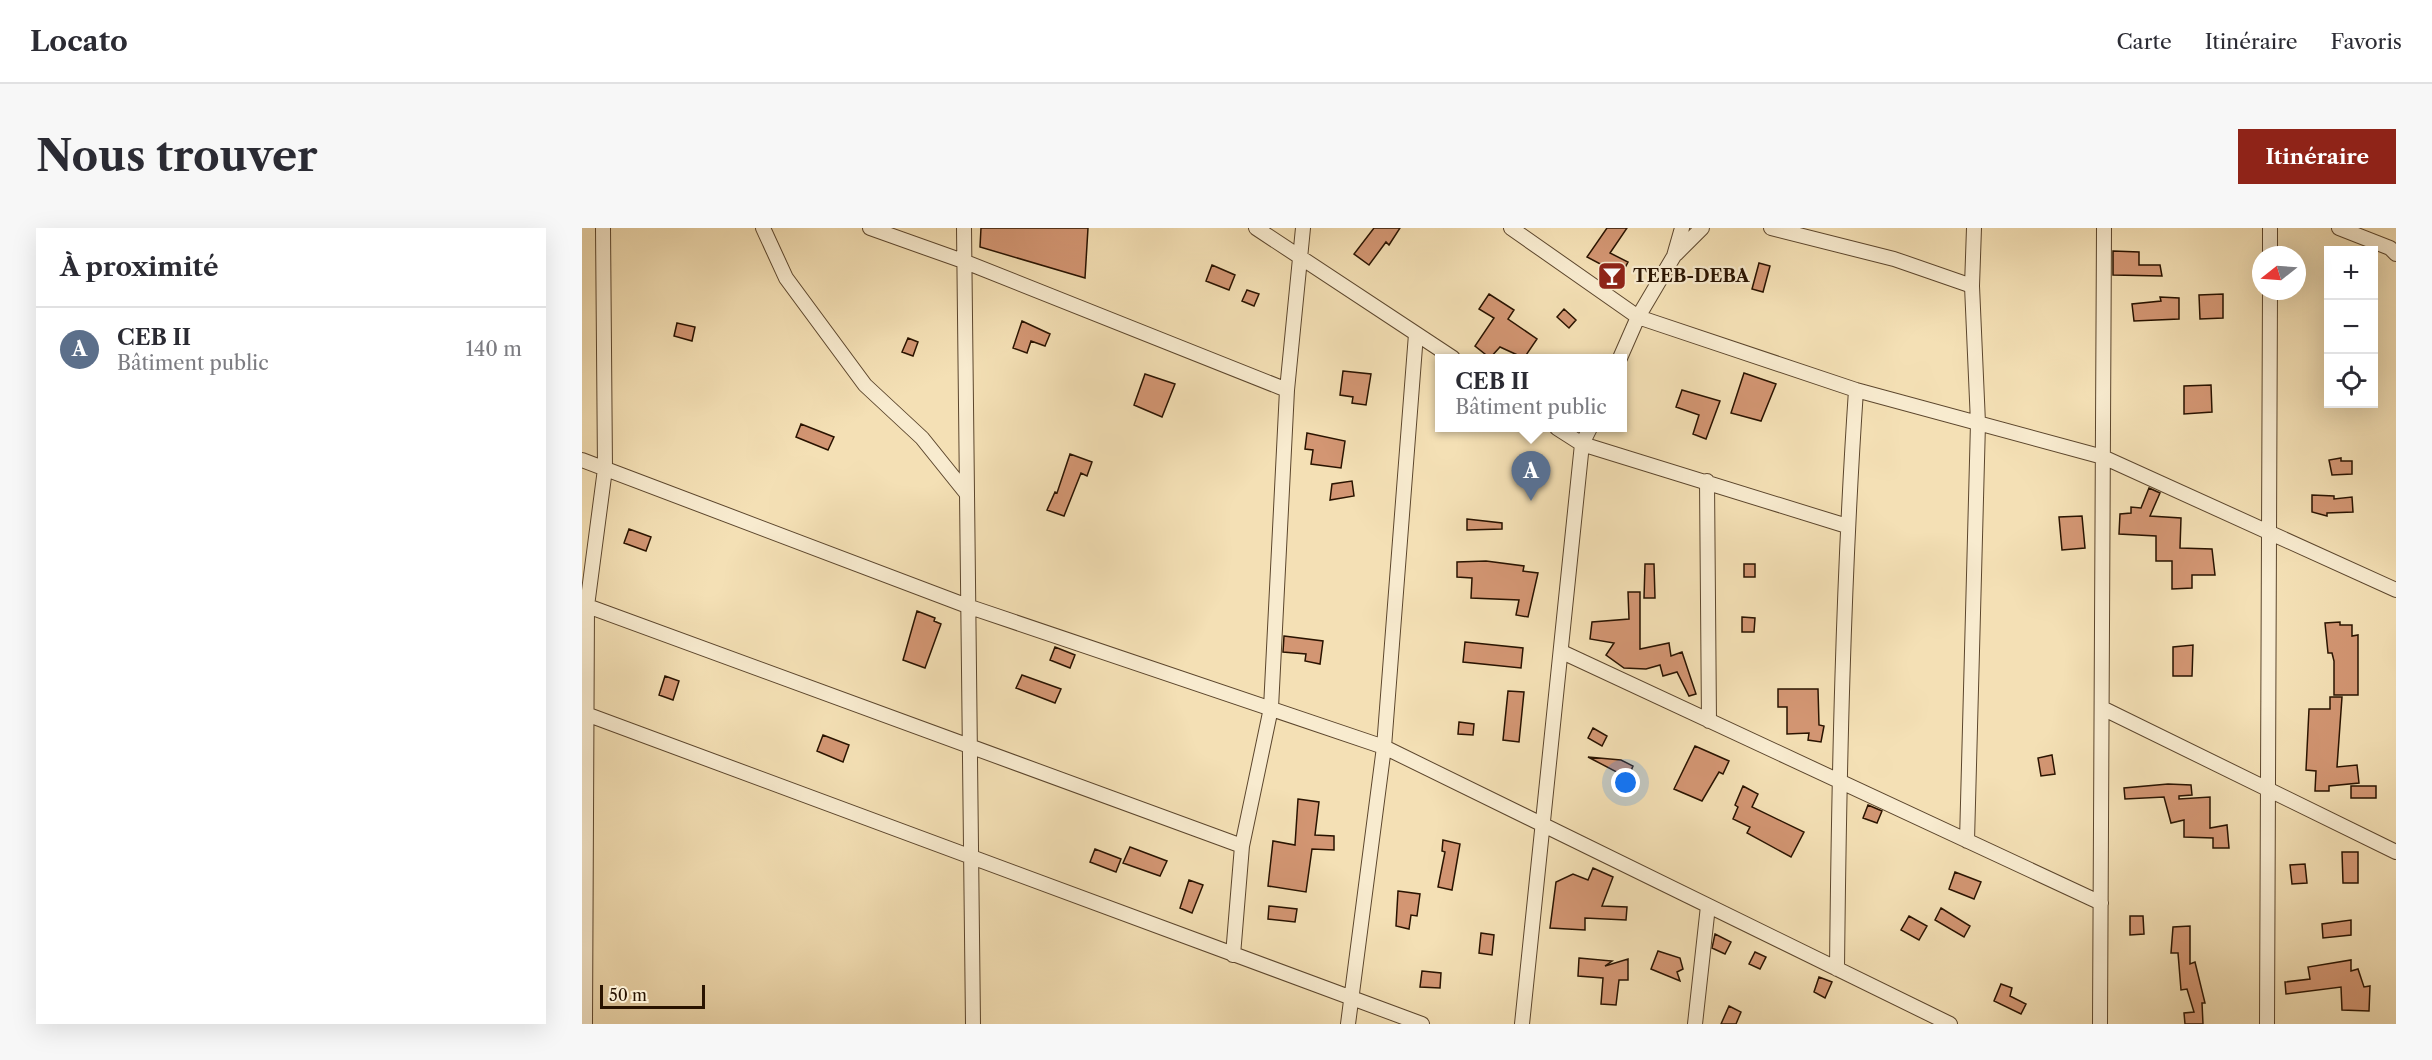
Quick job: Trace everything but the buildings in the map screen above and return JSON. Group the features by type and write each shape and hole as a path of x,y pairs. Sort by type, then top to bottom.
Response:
{"street":[{"path":"585,1024 584,605 605,468 603,228"},
{"path":"763,228 786,278 865,385 922,438 967,494"},
{"path":"870,228 963,261 1287,390"},
{"path":"964,228 973,1024"},
{"path":"1256,228 1447,354"},
{"path":"1233,955 1242,846 1271,708 1287,390 1303,228"},
{"path":"1511,228 1638,317 1856,390 2103,458 2396,590"},
{"path":"1674,256 1682,228"},
{"path":"1622,354 1638,317 1674,256 1702,228"},
{"path":"1771,228 1894,259 1972,286"},
{"path":"1967,841 1978,423 1972,286 1974,228"},
{"path":"2100,1024 2104,228"},
{"path":"2270,228 2270,246"},
{"path":"2340,228 2390,248 2396,254"},
{"path":"2267,1024 2270,300"},
{"path":"1348,1024 1384,747 1416,334"},
{"path":"1837,969 1839,781 1846,526 1856,390"},
{"path":"1563,432 1582,444 1846,526"},
{"path":"1522,1024 1582,444 1588,432"},
{"path":"582,460 970,607 1384,747 1950,1024"},
{"path":"1707,482 1709,721"},
{"path":"584,605 1242,846"},
{"path":"1562,652 2101,903"},
{"path":"2102,708 2396,852"},
{"path":"586,714 1422,1024"},
{"path":"1695,1024 1708,906"}],"place":[{"name":"TEEB-DEBA","path":"1612,276"},
{"name":"CEB II","path":"1531,501"}]}
